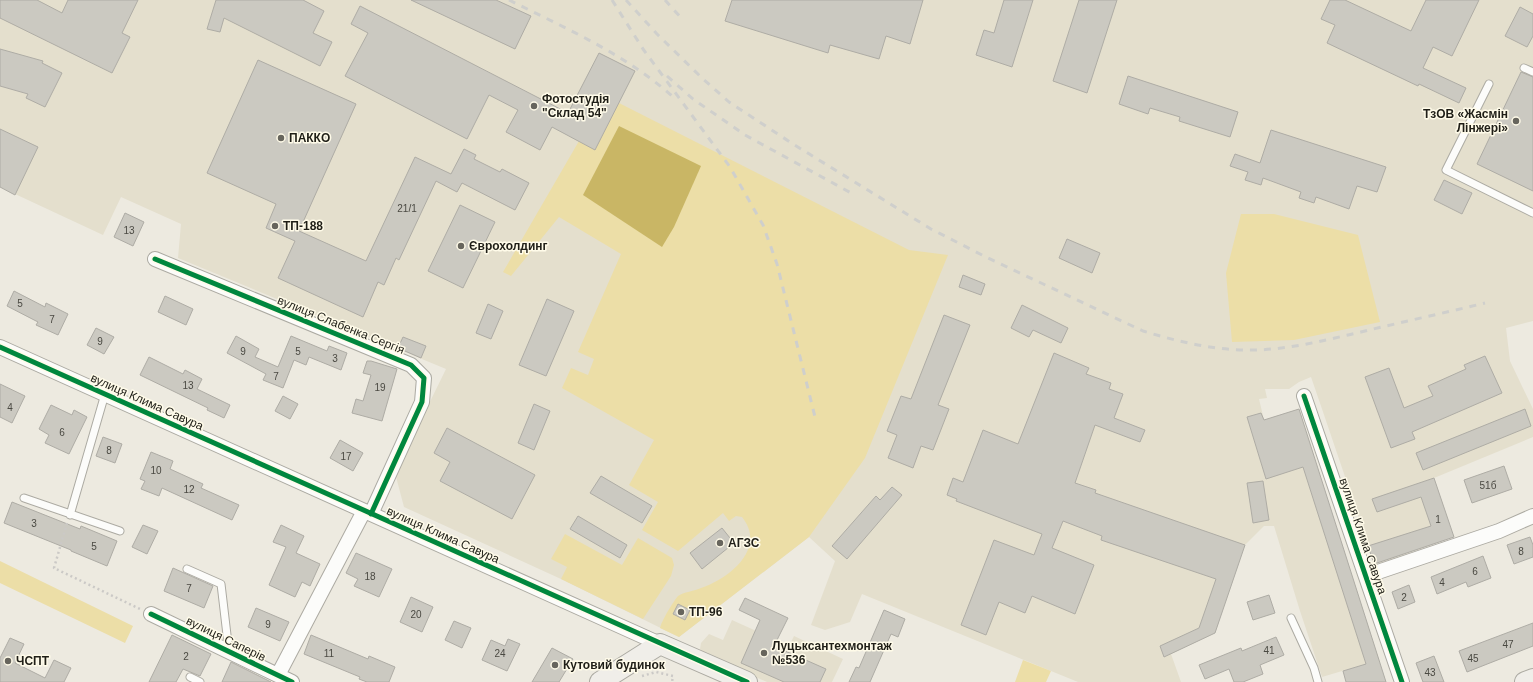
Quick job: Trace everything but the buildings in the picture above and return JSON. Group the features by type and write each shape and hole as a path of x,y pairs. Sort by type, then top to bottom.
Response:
{"street":[{"name":"вулиця Слабенка Сергія","path":"155,259 410,365 424,378 422,402 368,512"},
{"name":"вулиця Клима Савура","path":"0,347 747,682"},
{"name":"вулиця Клима Савура","path":"1304,396 1402,682"},
{"path":"278,676 368,512"},
{"path":"1366,576 1499,531 1533,516"},
{"name":"вулиця Саперів","path":"151,614 292,682"},
{"path":"600,682 660,644"},
{"path":"1525,682 1533,679"}],"lane":[{"path":"1524,68 1533,72"},
{"path":"1489,84 1446,170 1533,213"},
{"path":"70,515 105,394"},
{"path":"24,498 120,531"},
{"path":"187,569 222,584 229,652"},
{"path":"1291,618 1314,668 1318,682"},
{"path":"190,677 200,682"}],"path":[{"path":"70,515 54,568 151,614"},
{"path":"638,676 656,672 673,676 672,682"}],"shaded area":[{"path":"0,0 1533,0 1533,321 1506,328 1510,361 1533,409 1533,437 1434,478 1454,537 1375,565 1311,377 1299,382 1289,389 1265,389 1267,398 1259,399 1264,420 1299,409 1379,660 1322,677 1274,526 1264,526 1245,545 1215,633 1171,654 1181,682 1078,682 862,594 850,622 825,630 811,625 835,561 809,537 679,637 561,579 404,507 395,473 446,369 178,258 181,224 121,197 103,235 0,187"},
{"path":"619,103 909,250 948,255 865,458 809,537 679,637 660,628 673,602 678,596 712,583 733,569 742,560 748,550 750,540 749,529 742,517 736,516 729,521 723,513 678,551 642,530 658,502 629,485 654,440 562,388 571,368 588,375 594,359 578,352 621,254 559,217 511,276 503,272 579,141"},
{"path":"619,126 701,166 674,227 662,247 583,195"},
{"path":"1241,214 1274,214 1358,235 1380,322 1294,340 1232,342 1226,273"},
{"path":"565,534 622,565 638,538 672,558 674,565 671,576 643,619 561,579 567,567 551,559"},
{"path":"0,561 133,626 125,643 0,583"},
{"path":"732,620 789,646 794,636 843,659 832,682 767,682 704,654 700,649 701,643 709,634 723,640"},
{"path":"1023,660 1051,671 1046,682 1015,682"}],"railway":[{"path":"509,0 615,55 635,67 672,96"},
{"path":"612,0 643,49 730,167 763,225 777,264 815,417"},
{"path":"626,0 657,34 729,102 793,144 931,229 988,258 1143,331 1170,339 1213,347 1241,350 1269,349 1322,341 1485,303"},
{"path":"665,0 683,20"},
{"path":"667,76 693,99 745,135 853,194"}],"cycle path":[{"path":"155,259 411,365 424,378 422,402 371,514"},
{"path":"0,347 747,682"},
{"path":"1304,396 1402,682"},
{"path":"151,614 292,682"}],"place":[{"name":"Фотостудія \"Склад 54\"","path":"534,106"},
{"name":"ТзОВ «Жасмін Лінжері»","path":"1516,121"},
{"name":"ПАККО","path":"281,138"},
{"name":"ТП-188","path":"275,226"},
{"name":"Єврохолдинг","path":"461,246"},
{"name":"АГЗС","path":"720,543"},
{"name":"ТП-96","path":"681,612"},
{"name":"Луцьксантехмонтаж №536","path":"764,653"},
{"name":"ЧСПТ","path":"8,661"},
{"name":"Кутовий будинок","path":"555,665"}]}
